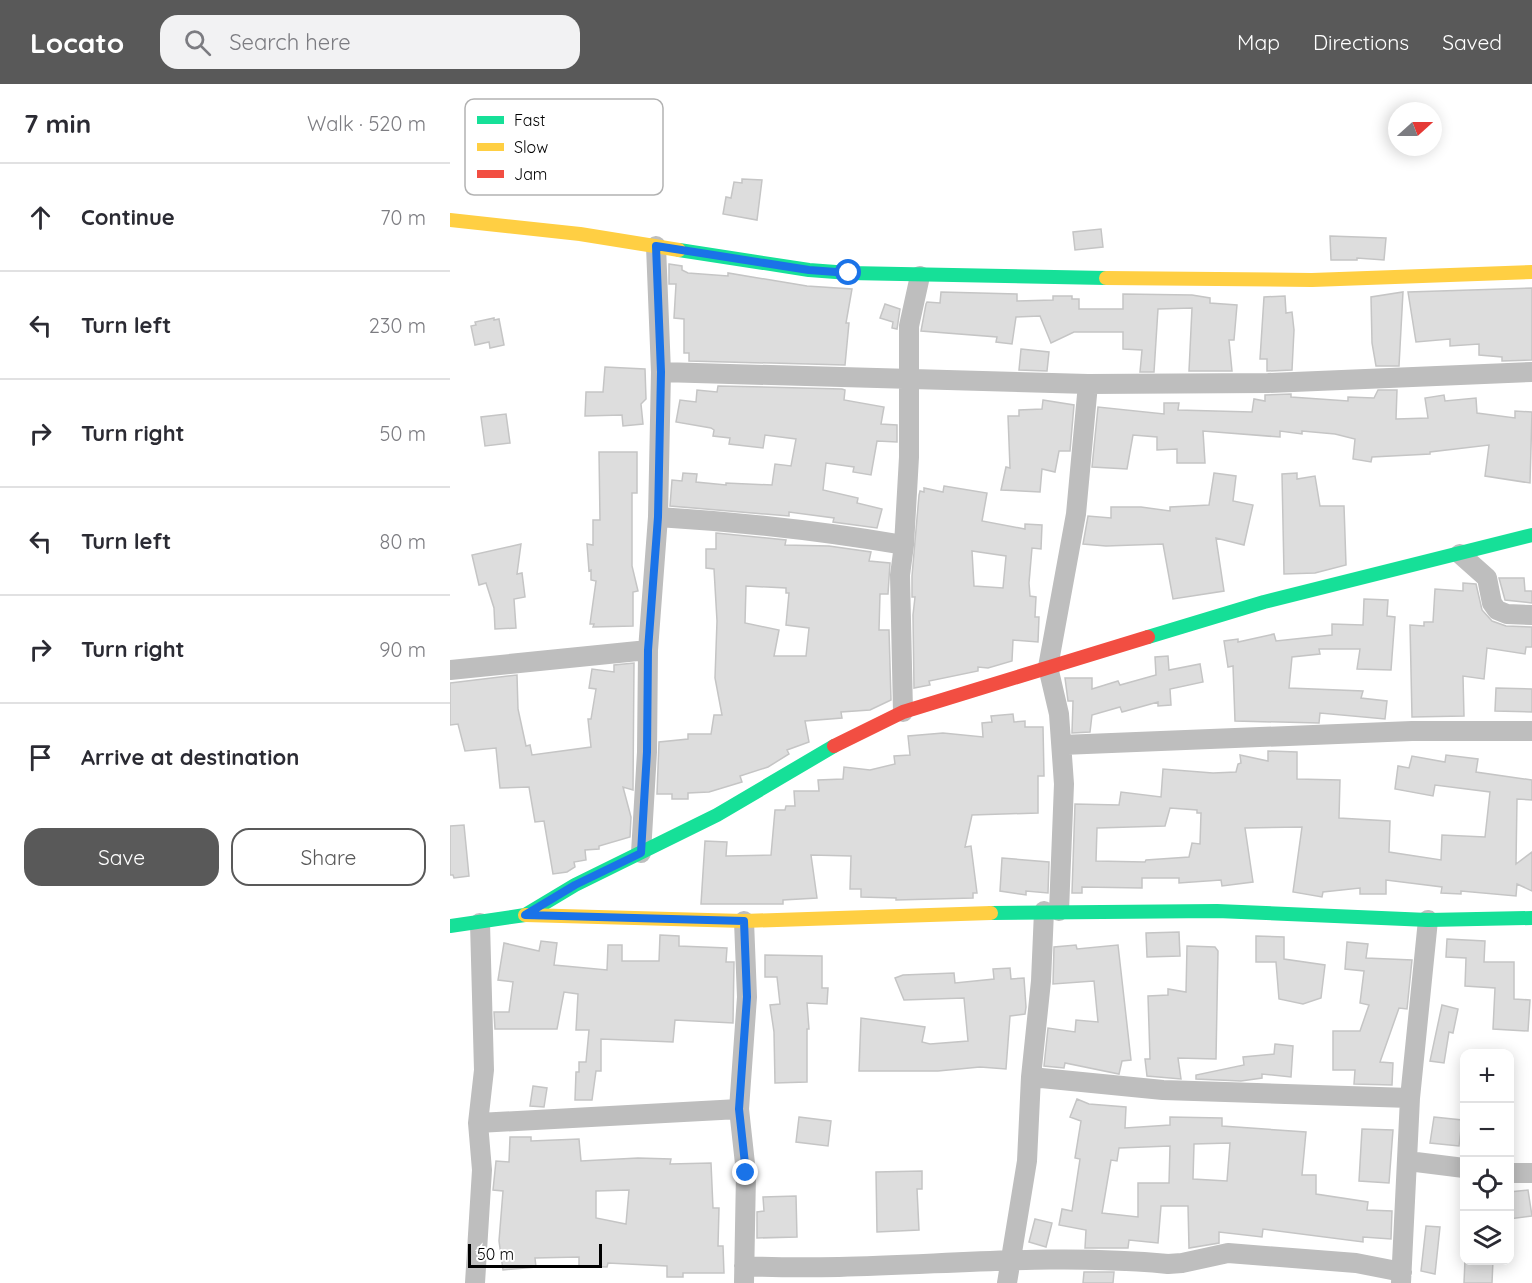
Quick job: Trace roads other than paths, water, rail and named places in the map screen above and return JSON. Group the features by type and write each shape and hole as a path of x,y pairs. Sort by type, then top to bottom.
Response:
{"street":[{"path":"450,220 483,221 809,270 920,276 1312,280 1532,272"},
{"path":"641,853 647,752 648,650 658,517 661,372 656,246"},
{"path":"903,712 900,575 909,457 909,326 920,276"},
{"path":"661,372 1088,384 1268,383 1532,372"},
{"path":"1007,1283 1028,1161 1031,1077 1064,784 1059,714 1048,667 1076,514 1088,384"},
{"path":"658,517 737,522 827,532 904,545"},
{"path":"525,915 575,885 717,814 849,737 903,712 1264,602 1532,535"},
{"path":"1460,554 1487,578 1492,603 1497,610 1507,614 1532,615"},
{"path":"450,670 483,664 648,650"},
{"path":"1062,745 1412,731 1532,731"},
{"path":"450,926 525,915 744,921 1051,911 1217,911 1428,920 1532,918"},
{"path":"744,921 747,997 739,1109 746,1173 744,1275 1011,1258 1114,1258 1175,1264 1228,1253 1356,1263 1402,1278 1410,1098 1428,920"},
{"path":"475,1283 482,1170 478,1123 484,1070 480,923"},
{"path":"1031,1077 1163,1090 1410,1098"},
{"path":"478,1123 739,1109"},
{"path":"1408,1161 1460,1168"},
{"path":"1514,1173 1532,1173"}]}
